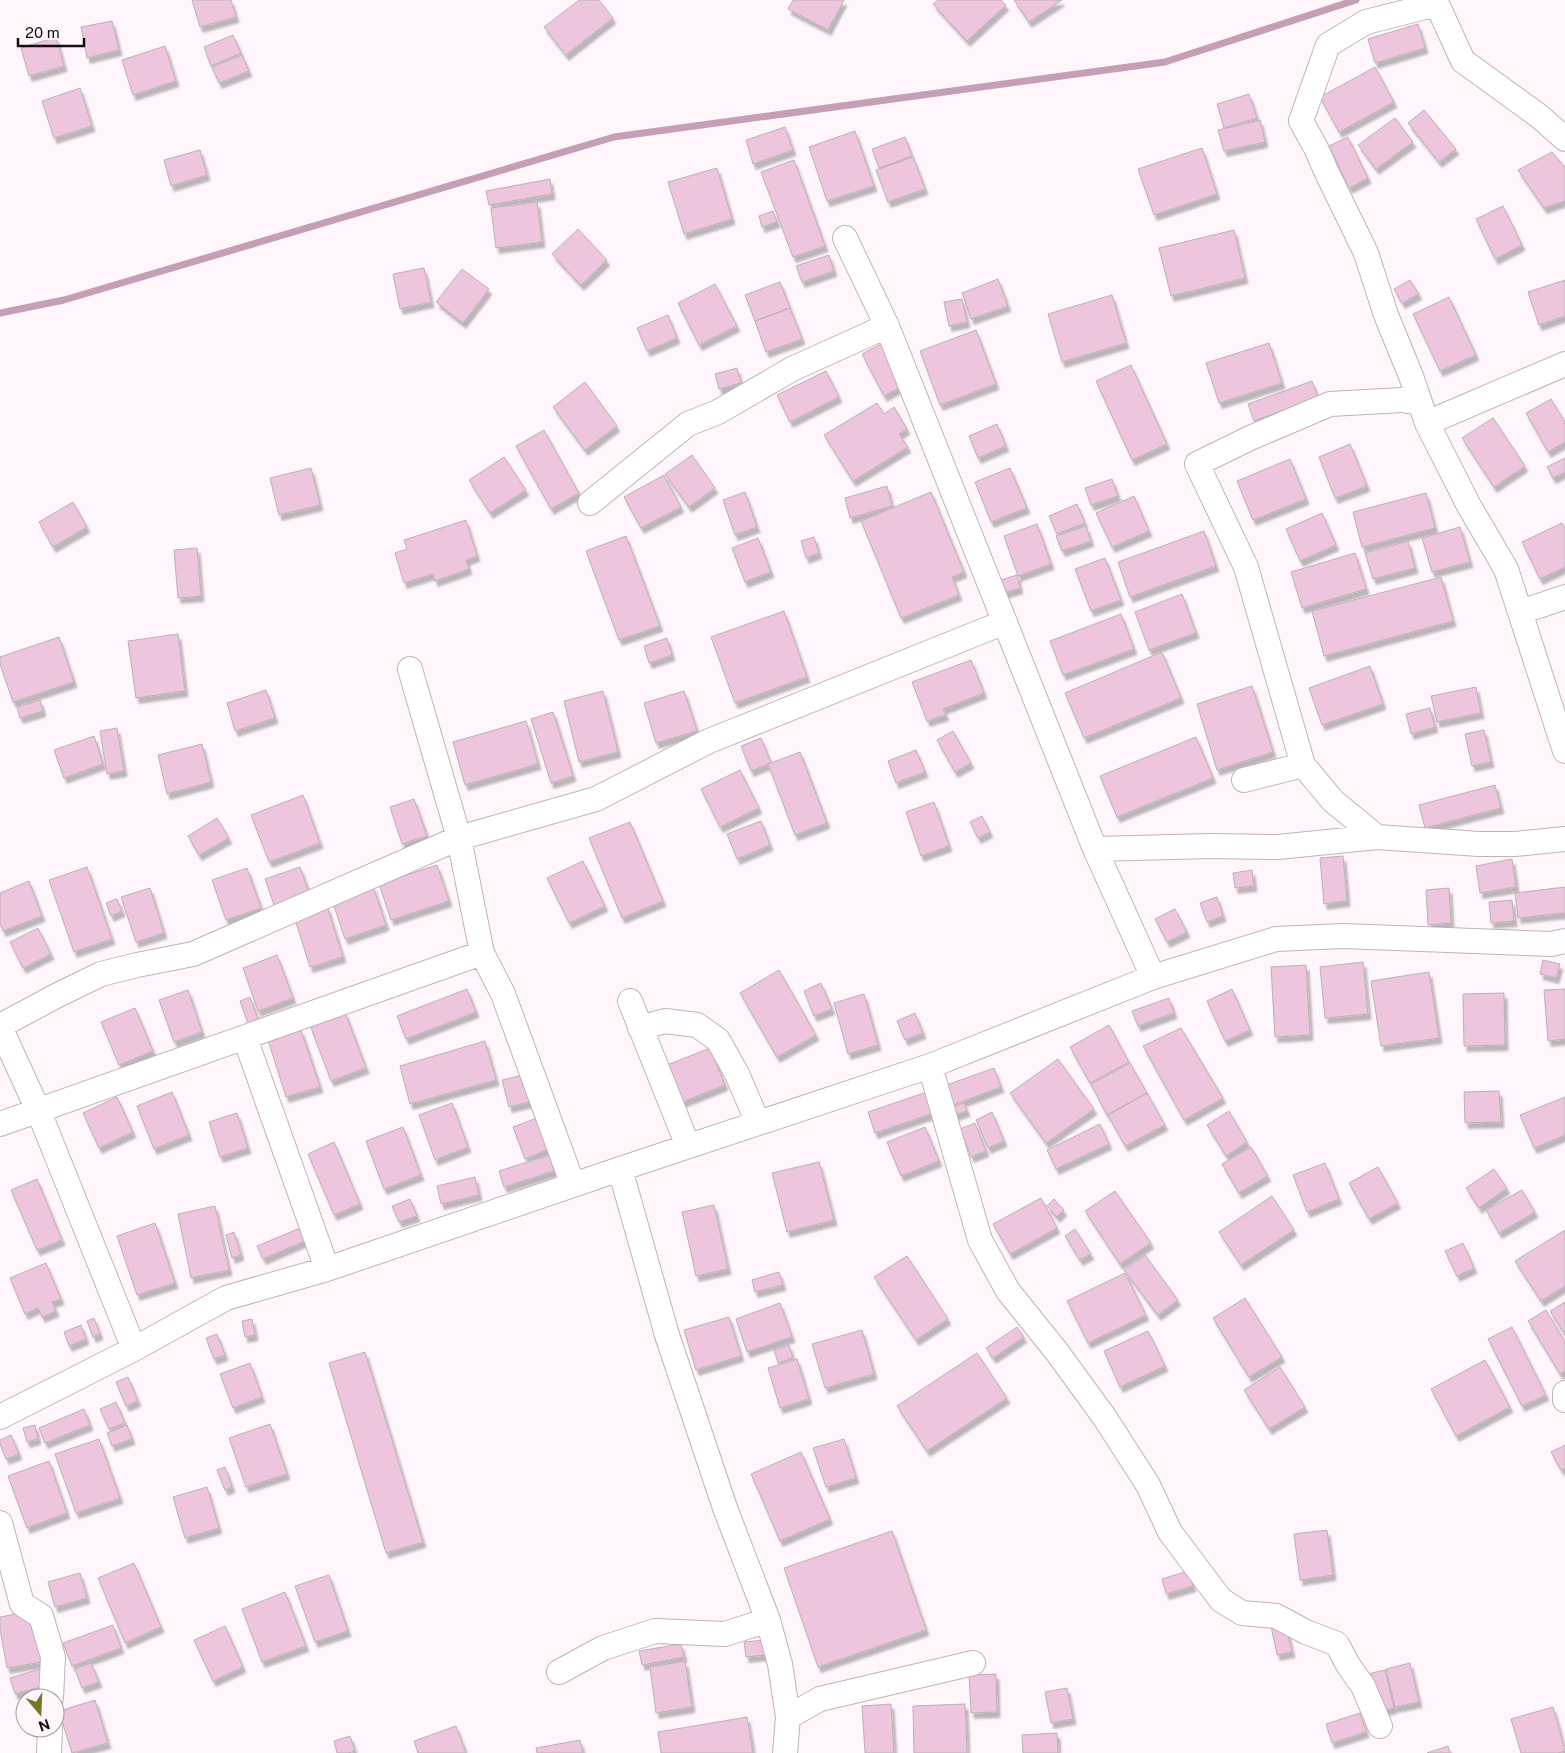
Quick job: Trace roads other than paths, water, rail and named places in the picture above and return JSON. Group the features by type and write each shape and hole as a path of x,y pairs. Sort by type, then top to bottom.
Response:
{"street":[{"path":"1565,139 1540,116 1463,60 1437,4 1366,22 1328,45 1301,121 1316,148 1366,253 1386,315 1411,376 1423,413 1469,506 1506,569 1565,750"},
{"path":"845,238 887,326 1095,849 1153,977"},
{"path":"590,502 688,424 718,412 792,369 887,326"},
{"path":"1423,413 1565,364"},
{"path":"1377,837 1333,801 1303,765 1246,567 1198,464 1250,438 1330,404 1402,400 1423,413"},
{"path":"1521,612 1565,597"},
{"path":"134,1349 39,1112 0,1027 101,974 193,954 459,838 596,799 710,741 1005,622"},
{"path":"410,669 459,838 482,952 503,994 572,1185"},
{"path":"1244,780 1303,765"},
{"path":"1095,849 1211,846 1278,847 1377,837 1479,844 1515,844 1565,839"},
{"path":"0,1417 134,1349 226,1298 327,1269 930,1066 1153,977 1276,939 1343,936 1551,944 1565,941"},
{"path":"0,1124 39,1112 482,952"},
{"path":"630,1001 688,1146"},
{"path":"640,1028 665,1021 696,1025 718,1040 737,1074 758,1123"},
{"path":"245,1038 327,1269"},
{"path":"930,1066 980,1240 1008,1291 1057,1352 1105,1418 1148,1485 1170,1532 1221,1600 1242,1613 1276,1616 1306,1632 1337,1644 1348,1665 1363,1686 1380,1726"},
{"path":"620,1169 673,1353 725,1508 768,1620 780,1664 788,1717 785,1753"},
{"path":"1565,1393 1565,1400"},
{"path":"0,1523 22,1604 41,1616 53,1657 51,1688"},
{"path":"559,1672 603,1648 655,1631 725,1634 768,1620"},
{"path":"788,1717 820,1699 973,1663"},
{"path":"49,1753 50,1738"}],"waterway":[{"path":"0,313 64,300 614,137 1165,62 1356,0"}]}
